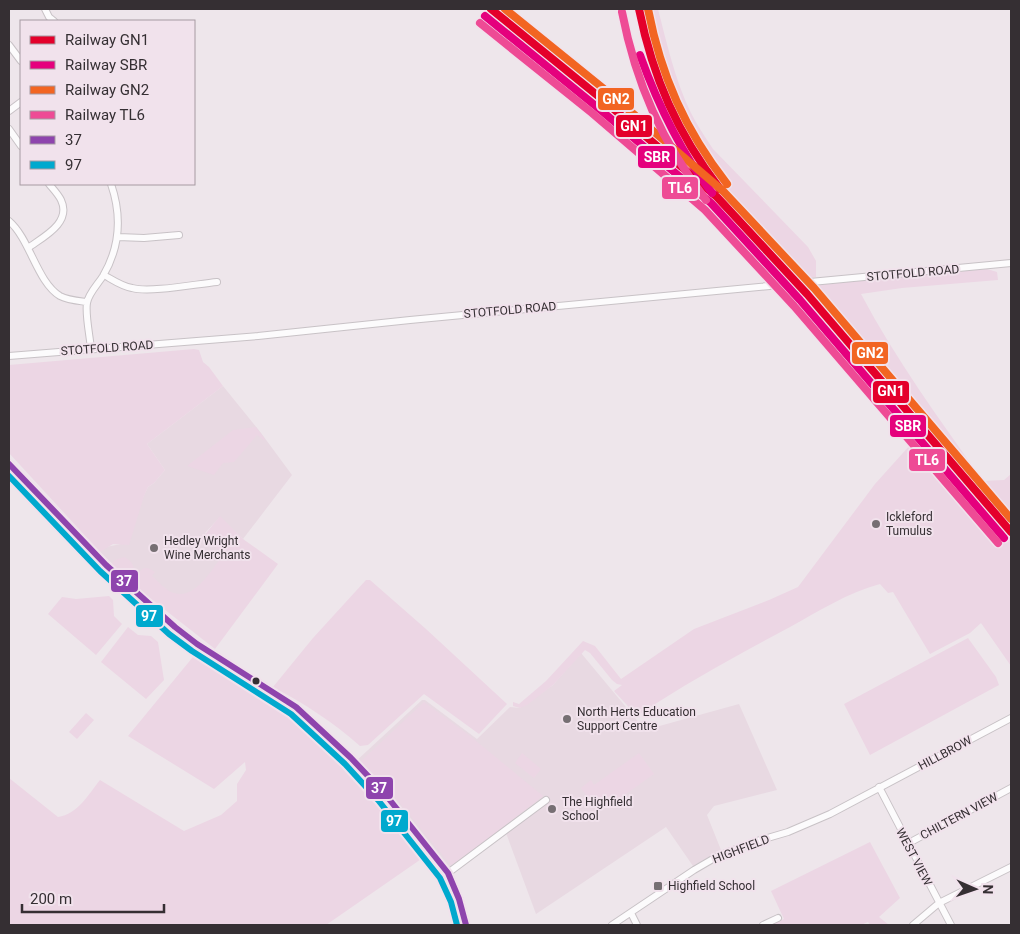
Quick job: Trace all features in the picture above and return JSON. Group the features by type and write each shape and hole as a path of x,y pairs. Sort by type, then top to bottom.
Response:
{"main road":[{"path":"9,464 106,565 197,644 296,707 319,727 385,794 448,872 459,899 466,925"}],"street":[{"path":"45,9 53,20"},
{"path":"9,45 20,60"},
{"path":"9,112 20,103"},
{"path":"9,130 20,145"},
{"path":"28,248 61,222 63,215 62,201 50,185"},
{"path":"91,349 87,302 104,275 113,256 118,237 119,218 117,200 111,185"},
{"path":"9,221 28,248 50,287 61,297 87,302"},
{"path":"118,237 144,238 179,235"},
{"name":"STOTFOLD ROAD","path":"9,356 258,336 1011,263"},
{"path":"104,275 120,284 139,289 217,282"},
{"name":"HILLBROW","path":"879,788 1011,718"},
{"name":"WEST VIEW","path":"879,788 950,925"},
{"name":"HIGHFIELD","path":"612,925 718,856 757,841 788,832 830,814 879,788"},
{"name":"CHILTERN VIEW","path":"907,844 1011,788"},
{"path":"448,872 546,800"},
{"path":"913,925 939,903 1011,868"},
{"path":"631,913 636,925"},
{"path":"763,925 778,918"}],"shaded area":[{"path":"641,9 658,9 680,88 691,113 707,140 713,149 808,247 816,261 816,277 800,279 737,205 698,154 667,99 650,53"},
{"path":"987,269 997,272 998,280 902,288 861,294 904,366 983,481 810,288 816,285"},
{"path":"199,350 203,362 223,386 147,444 165,470 148,487 129,545 113,544 100,552 9,453 9,365"},
{"path":"223,386 292,475 243,539 220,517 205,533 229,554 186,603 141,591 100,552 106,547 121,544 148,487 165,470 147,444"},
{"path":"256,427 265,439 257,435 234,462 223,463 214,475 187,466 233,430"},
{"path":"920,434 986,513 990,509 1011,535 1011,666 981,623 970,633 930,654 893,592 888,593 880,584 845,597 712,670 637,716 614,691 622,685 612,680 590,653 585,650 553,685 527,705 520,708 513,706 513,702 519,704 546,681 583,641 595,646 621,679 694,629 798,587 875,484"},
{"path":"1011,474 1011,517 983,481 1004,480"},
{"path":"220,516 243,539 278,564 215,649 134,584 141,570 147,568 155,572 152,576 171,592 182,594 196,587 209,574 224,554 203,537"},
{"path":"124,557 133,564 134,568 132,578 129,581 111,565 115,560"},
{"path":"366,580 370,580 426,629 507,704 479,734 424,694 368,745 360,746 318,714 273,687 313,638"},
{"path":"109,596 113,600 114,616 122,624 96,655 48,614 62,597 76,599"},
{"path":"128,627 138,635 151,636 158,642 164,680 146,699 101,662"},
{"path":"968,638 996,677 999,685 870,755 844,704"},
{"path":"197,652 249,688 299,719 330,754 340,758 379,795 427,855 326,925 9,925 9,778 58,817 77,808 100,780 184,831 221,815 237,801 237,784 246,770 245,762 214,789 128,736"},
{"name":"The Highfield School","path":"581,653 645,730 739,704 777,790 714,806 707,815 721,850 693,866 666,827 536,914 506,833 452,874 354,763 422,700 425,700 477,739 510,707 520,708 553,685"},
{"path":"424,702 470,736 543,796 471,852 451,865 398,801 361,761"},
{"path":"86,713 94,720 77,739 69,732"},
{"path":"522,753 541,769 534,778 515,763"},
{"path":"639,753 654,774 609,806 602,797 592,803 581,788 591,780 594,785"},
{"path":"870,842 900,898 879,917 889,925 870,925 868,922 861,925 771,925 784,919 771,891"}],"waterway":[{"path":"634,57 650,103 664,129"}],"rail line":[{"name":"GN1","path":"491,9 603,100 717,197 807,294 1011,532"},
{"name":"GN2","path":"505,9 609,93 723,191 814,288 1011,519"},
{"name":"GN1","path":"639,9 659,82 679,126 720,189"},
{"name":"GN2","path":"648,9 660,57 677,101 699,143 727,184"},
{"name":"TL6","path":"622,12 635,64 653,111 676,156 706,200"},
{"name":"SBR","path":"485,16 711,203 800,300 1004,538"},
{"name":"TL6","path":"480,23 592,113 705,210 794,306 998,543"},
{"name":"SBR","path":"640,55 654,92 671,127 690,161 712,193"}],"transit line":[{"name":"37","path":"9,464 106,565 175,627 197,644 296,707 351,758 385,794 448,873 459,899 466,925"},
{"name":"97","path":"9,476 100,571 169,634 192,651 291,714 345,764 378,800 440,878 451,902 457,925"}],"place":[{"name":"Ickleford Tumulus","path":"876,524"},
{"name":"Hedley Wright Wine Merchants","path":"154,548"},
{"name":"North Herts Education Support Centre","path":"567,719"},
{"name":"The Highfield School","path":"552,809"},
{"name":"Highfield School","path":"658,886"}]}
